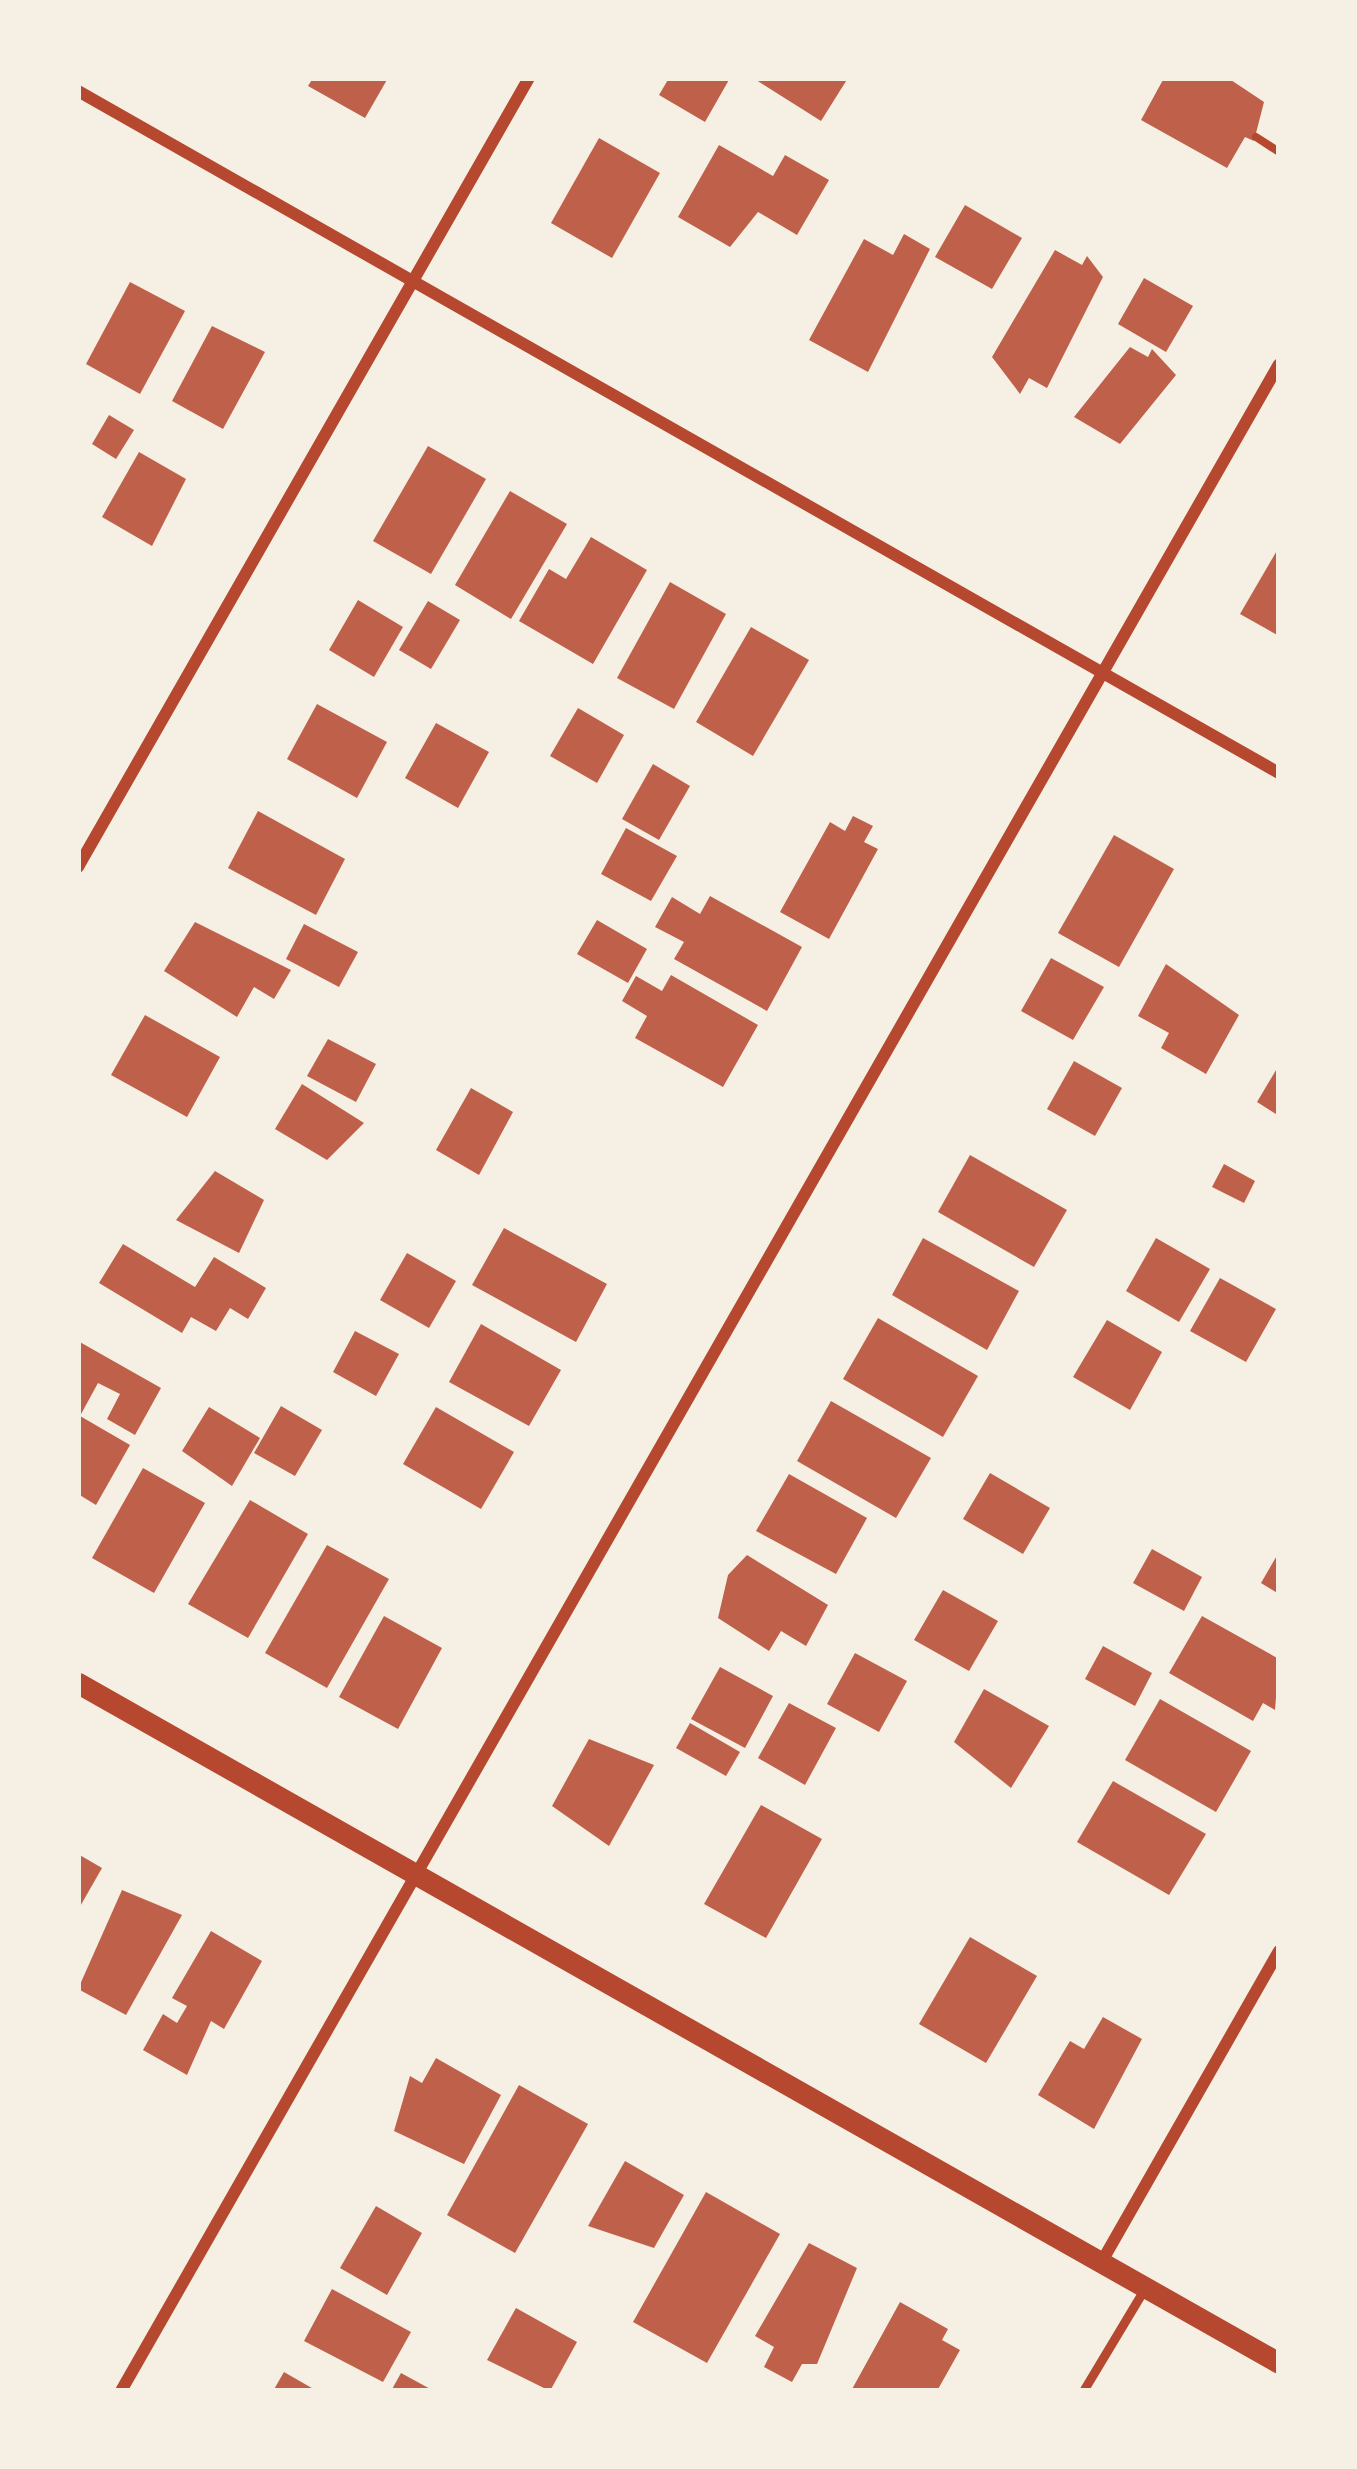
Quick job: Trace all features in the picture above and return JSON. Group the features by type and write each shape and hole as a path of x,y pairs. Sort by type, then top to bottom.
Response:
{"street":[{"path":"78,867 529,78"},
{"path":"78,91 1279,773"},
{"path":"121,2391 1279,364"},
{"path":"78,1683 1279,2363"},
{"path":"1101,2263 1279,1952"}],"lane":[{"path":"1083,2391 1145,2288"}],"path":[{"path":"1256,137 1279,152"}],"building":[{"path":"313,78 388,78 365,118 308,86"},
{"path":"669,78 730,78 705,122 659,95"},
{"path":"753,78 848,78 821,121"},
{"path":"1164,78 1228,78 1264,102 1254,141 1245,137 1227,168 1141,120"},
{"path":"599,138 660,173 612,258 551,223"},
{"path":"719,145 773,176 785,155 829,180 797,235 758,212 730,247 678,217"},
{"path":"965,205 1022,238 992,289 935,257"},
{"path":"904,234 930,249 868,372 809,340 864,239 893,255"},
{"path":"1055,250 1082,265 1087,256 1103,277 1047,388 1029,378 1020,394 992,357"},
{"path":"1144,278 1193,306 1166,352 1118,324"},
{"path":"130,282 185,311 140,394 86,364"},
{"path":"212,326 265,352 223,429 172,401"},
{"path":"1130,347 1148,357 1152,349 1176,375 1120,444 1074,417"},
{"path":"109,415 134,430 116,459 92,444"},
{"path":"428,446 486,479 431,574 373,541"},
{"path":"139,452 186,479 152,546 102,517"},
{"path":"510,491 567,524 511,619 455,585"},
{"path":"591,537 647,570 593,664 519,621 549,569 566,579"},
{"path":"1279,547 1279,636 1240,614"},
{"path":"670,582 726,614 674,709 617,678"},
{"path":"358,600 403,627 374,677 329,650"},
{"path":"428,601 460,620 431,669 399,650"},
{"path":"751,627 809,660 753,756 696,722"},
{"path":"317,704 387,742 357,798 287,759"},
{"path":"578,708 624,735 597,783 550,756"},
{"path":"436,723 489,752 458,808 405,778"},
{"path":"653,764 690,786 659,840 622,819"},
{"path":"258,811 345,859 316,915 228,868"},
{"path":"853,816 873,826 864,842 878,849 829,939 780,912 830,822 845,831"},
{"path":"626,828 677,856 651,901 601,874"},
{"path":"1114,835 1174,869 1119,967 1058,933"},
{"path":"710,896 802,947 767,1011 674,959 684,942 655,927 672,897 700,914"},
{"path":"597,920 647,949 628,983 577,954"},
{"path":"195,922 291,970 274,999 254,987 237,1017 164,971"},
{"path":"304,924 358,952 339,987 286,959"},
{"path":"1051,958 1104,987 1073,1040 1021,1011"},
{"path":"1166,964 1239,1015 1206,1074 1161,1048 1169,1033 1138,1016"},
{"path":"671,975 758,1025 723,1087 635,1038 647,1016 622,1001 636,976 662,991"},
{"path":"145,1015 220,1057 187,1117 111,1075"},
{"path":"328,1039 376,1064 356,1102 307,1076"},
{"path":"1074,1061 1122,1088 1095,1136 1047,1109"},
{"path":"1279,1065 1279,1116 1257,1102"},
{"path":"302,1084 364,1123 327,1160 275,1129"},
{"path":"471,1088 513,1112 479,1175 436,1150"},
{"path":"970,1155 1067,1210 1034,1267 938,1212"},
{"path":"1224,1164 1255,1181 1244,1203 1212,1187"},
{"path":"215,1171 264,1200 239,1253 176,1220"},
{"path":"504,1228 607,1284 576,1342 472,1285"},
{"path":"923,1238 1019,1291 987,1350 892,1295"},
{"path":"1156,1238 1210,1269 1179,1322 1126,1291"},
{"path":"123,1244 195,1287 214,1257 266,1288 248,1319 230,1308 216,1331 191,1317 182,1333 99,1283"},
{"path":"407,1253 456,1281 429,1328 380,1300"},
{"path":"1220,1278 1276,1309 1246,1362 1190,1331"},
{"path":"878,1318 978,1376 943,1437 843,1379"},
{"path":"1107,1320 1162,1352 1130,1410 1073,1377"},
{"path":"481,1324 561,1370 529,1426 449,1382"},
{"path":"355,1331 399,1354 376,1396 333,1372"},
{"path":"78,1341 161,1388 135,1435 107,1419 120,1394 98,1383 80,1416 130,1445 96,1505 78,1494"},
{"path":"831,1401 931,1458 896,1518 797,1461"},
{"path":"281,1406 322,1430 295,1476 254,1453"},
{"path":"209,1407 260,1438 232,1486 182,1451"},
{"path":"436,1407 514,1452 481,1509 403,1464"},
{"path":"143,1468 205,1503 154,1593 92,1558"},
{"path":"990,1473 1050,1508 1023,1554 963,1519"},
{"path":"789,1474 867,1518 836,1574 756,1531"},
{"path":"250,1500 308,1534 248,1638 188,1604"},
{"path":"327,1545 389,1579 327,1688 265,1653"},
{"path":"1152,1549 1202,1577 1184,1611 1133,1583"},
{"path":"1279,1552 1279,1594 1261,1583"},
{"path":"747,1555 828,1605 806,1646 781,1631 769,1651 718,1618 728,1575"},
{"path":"943,1590 998,1621 969,1671 914,1640"},
{"path":"384,1616 442,1648 398,1729 339,1697"},
{"path":"1202,1616 1279,1659 1275,1710 1263,1703 1253,1721 1169,1673"},
{"path":"1103,1646 1152,1673 1135,1706 1085,1679"},
{"path":"855,1653 907,1681 879,1732 827,1704"},
{"path":"720,1667 773,1696 745,1748 691,1719"},
{"path":"984,1689 1049,1726 1011,1788 954,1742"},
{"path":"1160,1699 1251,1751 1216,1812 1125,1760"},
{"path":"789,1703 836,1728 805,1785 758,1758"},
{"path":"690,1723 740,1752 726,1776 676,1748"},
{"path":"589,1739 654,1765 609,1846 552,1806"},
{"path":"1113,1781 1206,1834 1169,1895 1077,1842"},
{"path":"761,1805 822,1839 766,1938 704,1904"},
{"path":"78,1854 102,1868 78,1910"},
{"path":"122,1890 182,1915 126,2015 78,1989"},
{"path":"211,1931 262,1961 224,2029 211,2021 187,2075 143,2050 163,2014 177,2023 187,2006 172,1998"},
{"path":"970,1937 1037,1976 986,2063 919,2024"},
{"path":"1103,2017 1142,2039 1094,2129 1038,2095 1070,2041 1084,2049"},
{"path":"436,2058 501,2095 464,2164 394,2131 410,2076 422,2083"},
{"path":"519,2085 588,2124 515,2253 447,2215"},
{"path":"625,2161 684,2195 654,2248 588,2226"},
{"path":"706,2192 780,2234 707,2363 633,2322"},
{"path":"376,2206 422,2233 387,2295 340,2268"},
{"path":"809,2243 857,2268 817,2364 802,2364 792,2382 764,2367 774,2347 755,2336"},
{"path":"332,2289 411,2332 383,2382 304,2341"},
{"path":"900,2302 948,2329 942,2340 960,2350 937,2391 851,2391"},
{"path":"516,2308 577,2342 550,2391 487,2360"},
{"path":"284,2372 317,2391 273,2391"},
{"path":"401,2373 434,2391 391,2391"}]}
